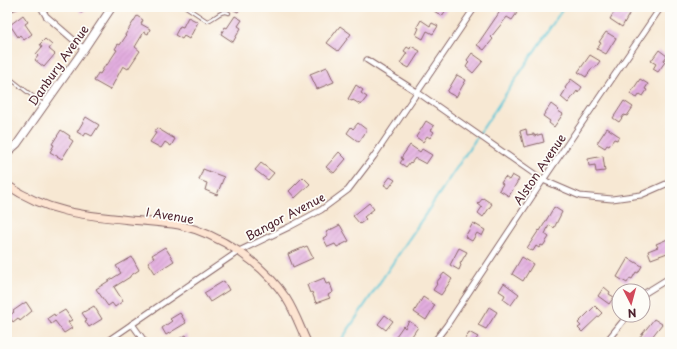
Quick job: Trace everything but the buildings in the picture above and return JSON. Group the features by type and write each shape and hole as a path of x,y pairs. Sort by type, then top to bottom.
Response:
{"main road":[{"name":"I Avenue","path":"7,185 35,201 67,212 177,225 207,233 239,251 263,271 275,284 286,298 293,311 306,342"}],"street":[{"path":"41,7 46,16 84,49"},
{"name":"Danbury Avenue","path":"7,153 17,144 112,7"},
{"name":"Bangor Avenue","path":"106,342 239,251 321,210 348,190 374,156 475,7"},
{"name":"Alston Avenue","path":"434,342 447,325 661,7"},
{"path":"367,60 418,92 544,180 580,196 612,200 641,195 670,181"},
{"path":"651,289 666,280 670,280"},
{"path":"606,342 621,323"},
{"path":"132,324 145,342"}],"lane":[{"path":"186,7 207,21 222,12 229,13"},
{"path":"7,76 44,105"}],"waterway":[{"path":"340,342 564,7"}]}
